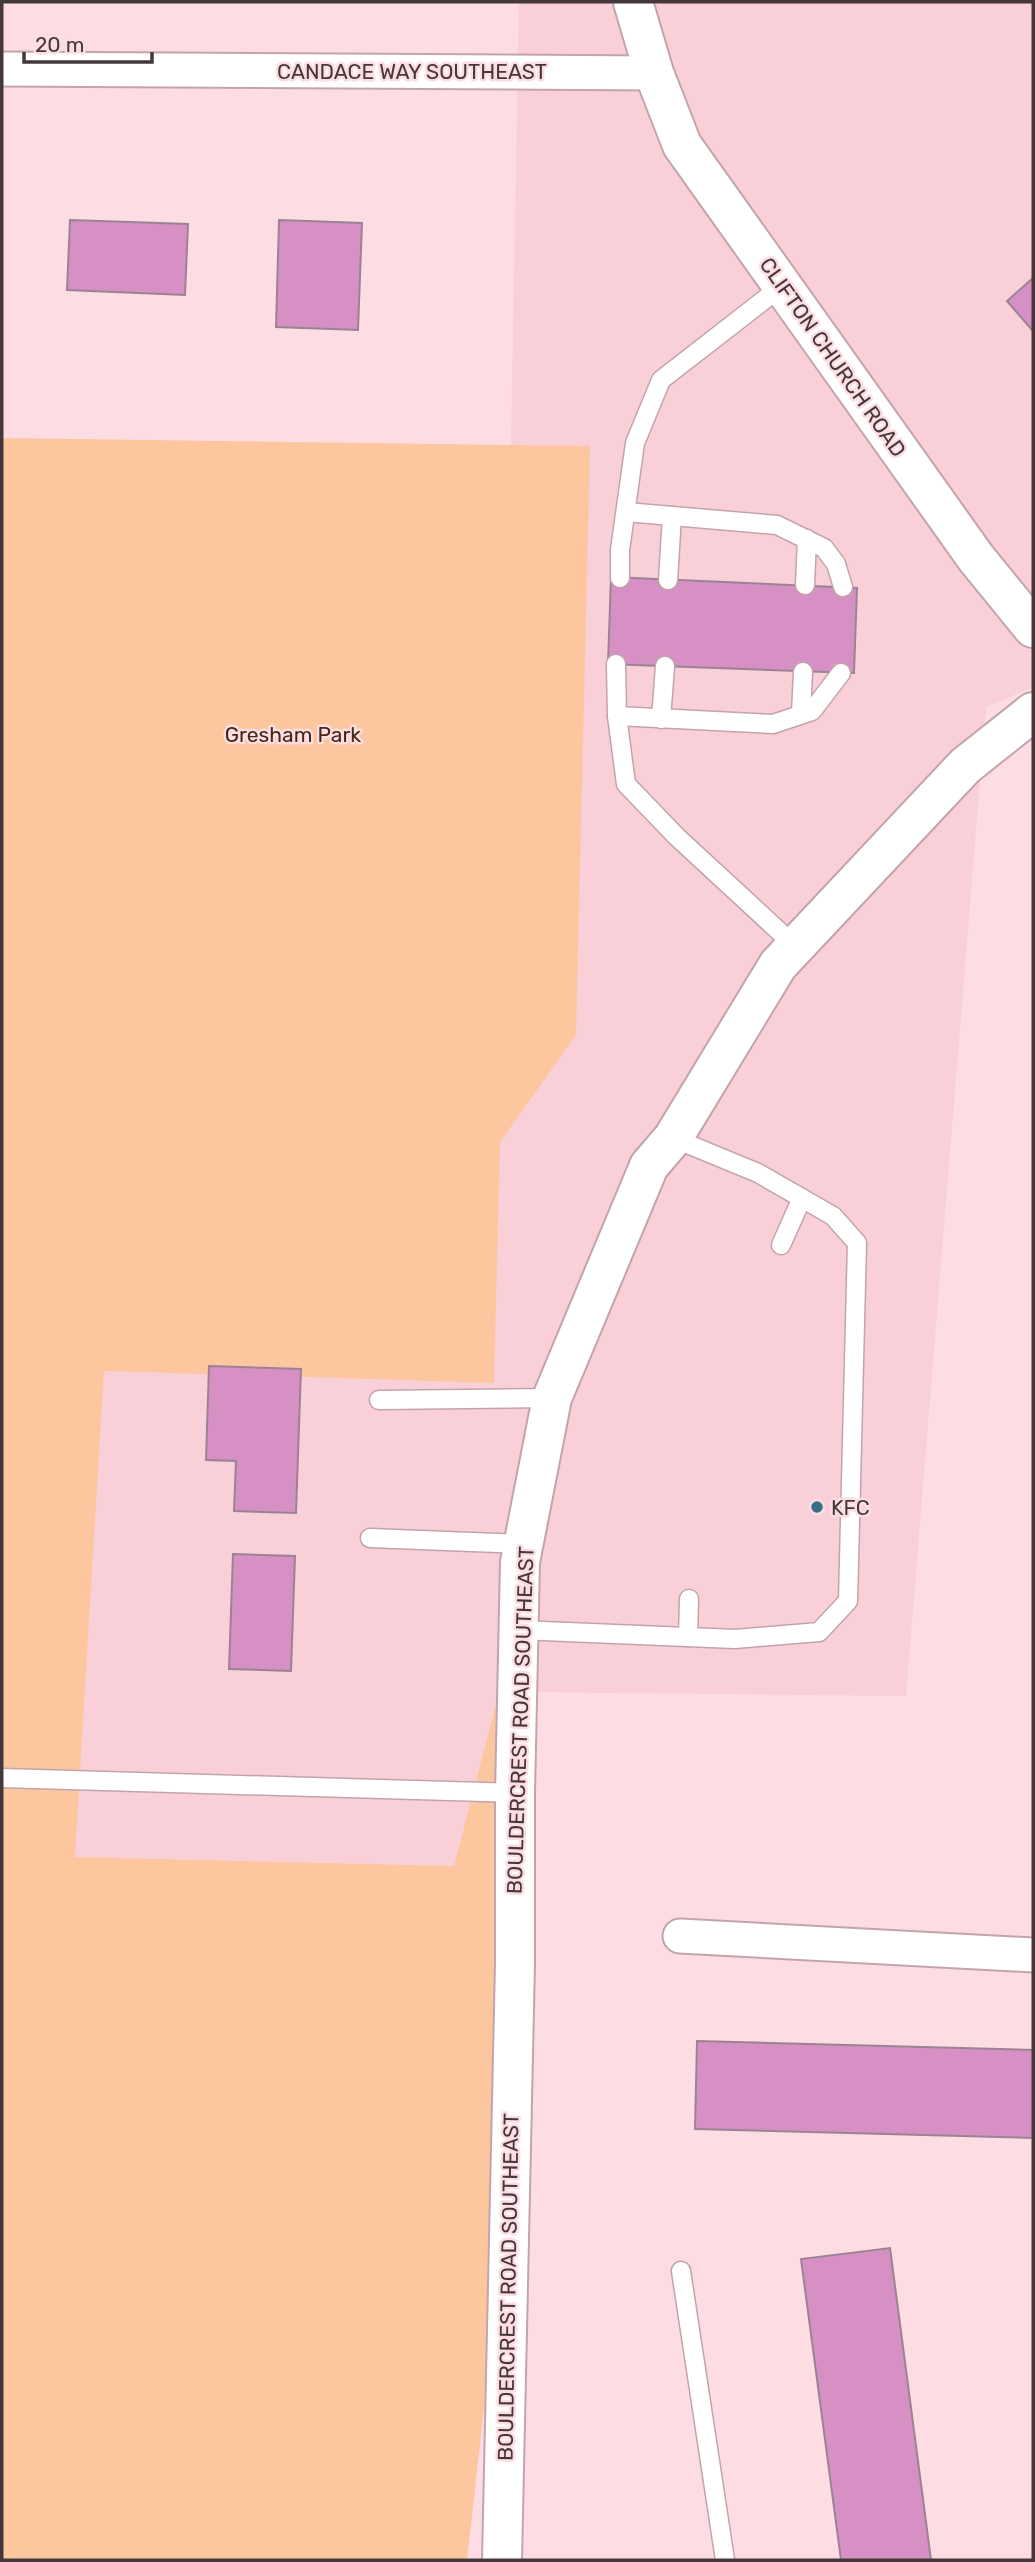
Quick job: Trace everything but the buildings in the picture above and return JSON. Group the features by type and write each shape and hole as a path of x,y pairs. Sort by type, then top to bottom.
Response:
{"street":[{"name":"CLIFTON CHURCH ROAD","path":"633,2 654,73 682,145 976,558 1033,628"},
{"name":"CANDACE WAY SOUTHEAST","path":"2,69 654,73"},
{"name":"BOULDERCREST ROAD SOUTHEAST","path":"502,2560 515,1977 515,1793 520,1562 552,1398 649,1166 673,1138 778,965 965,766 1033,712"},
{"path":"680,1936 1033,1955"}],"lane":[{"path":"620,578 620,550 635,443 661,380 782,286"},
{"path":"626,512 777,525 824,548 836,564 843,587"},
{"path":"668,580 672,516"},
{"path":"805,585 807,539"},
{"path":"616,664 617,716 626,783 677,837 795,946"},
{"path":"662,719 665,666"},
{"path":"801,715 803,672"},
{"path":"617,716 773,724 812,711 841,673"},
{"path":"519,1630 735,1639 819,1632 848,1601 857,1243 833,1216 802,1198 758,1173 673,1138"},
{"path":"781,1245 802,1198"},
{"path":"379,1400 552,1398"},
{"path":"370,1538 523,1544"},
{"path":"688,1637 689,1599"},
{"path":"2,1778 515,1793"},
{"path":"681,2271 724,2560"}],"shaded area":[{"path":"519,2 1033,2 1033,687 986,707 906,1696 499,1692 454,1866 75,1857 104,1371 494,1383"}],"green space":[{"name":"Gresham Park","path":"2,438 590,446 576,1035 500,1142 494,1383 104,1371 75,1857 454,1866 499,1692 498,2283 467,2560 2,2560"}],"place":[{"name":"KFC","path":"817,1507"}]}
